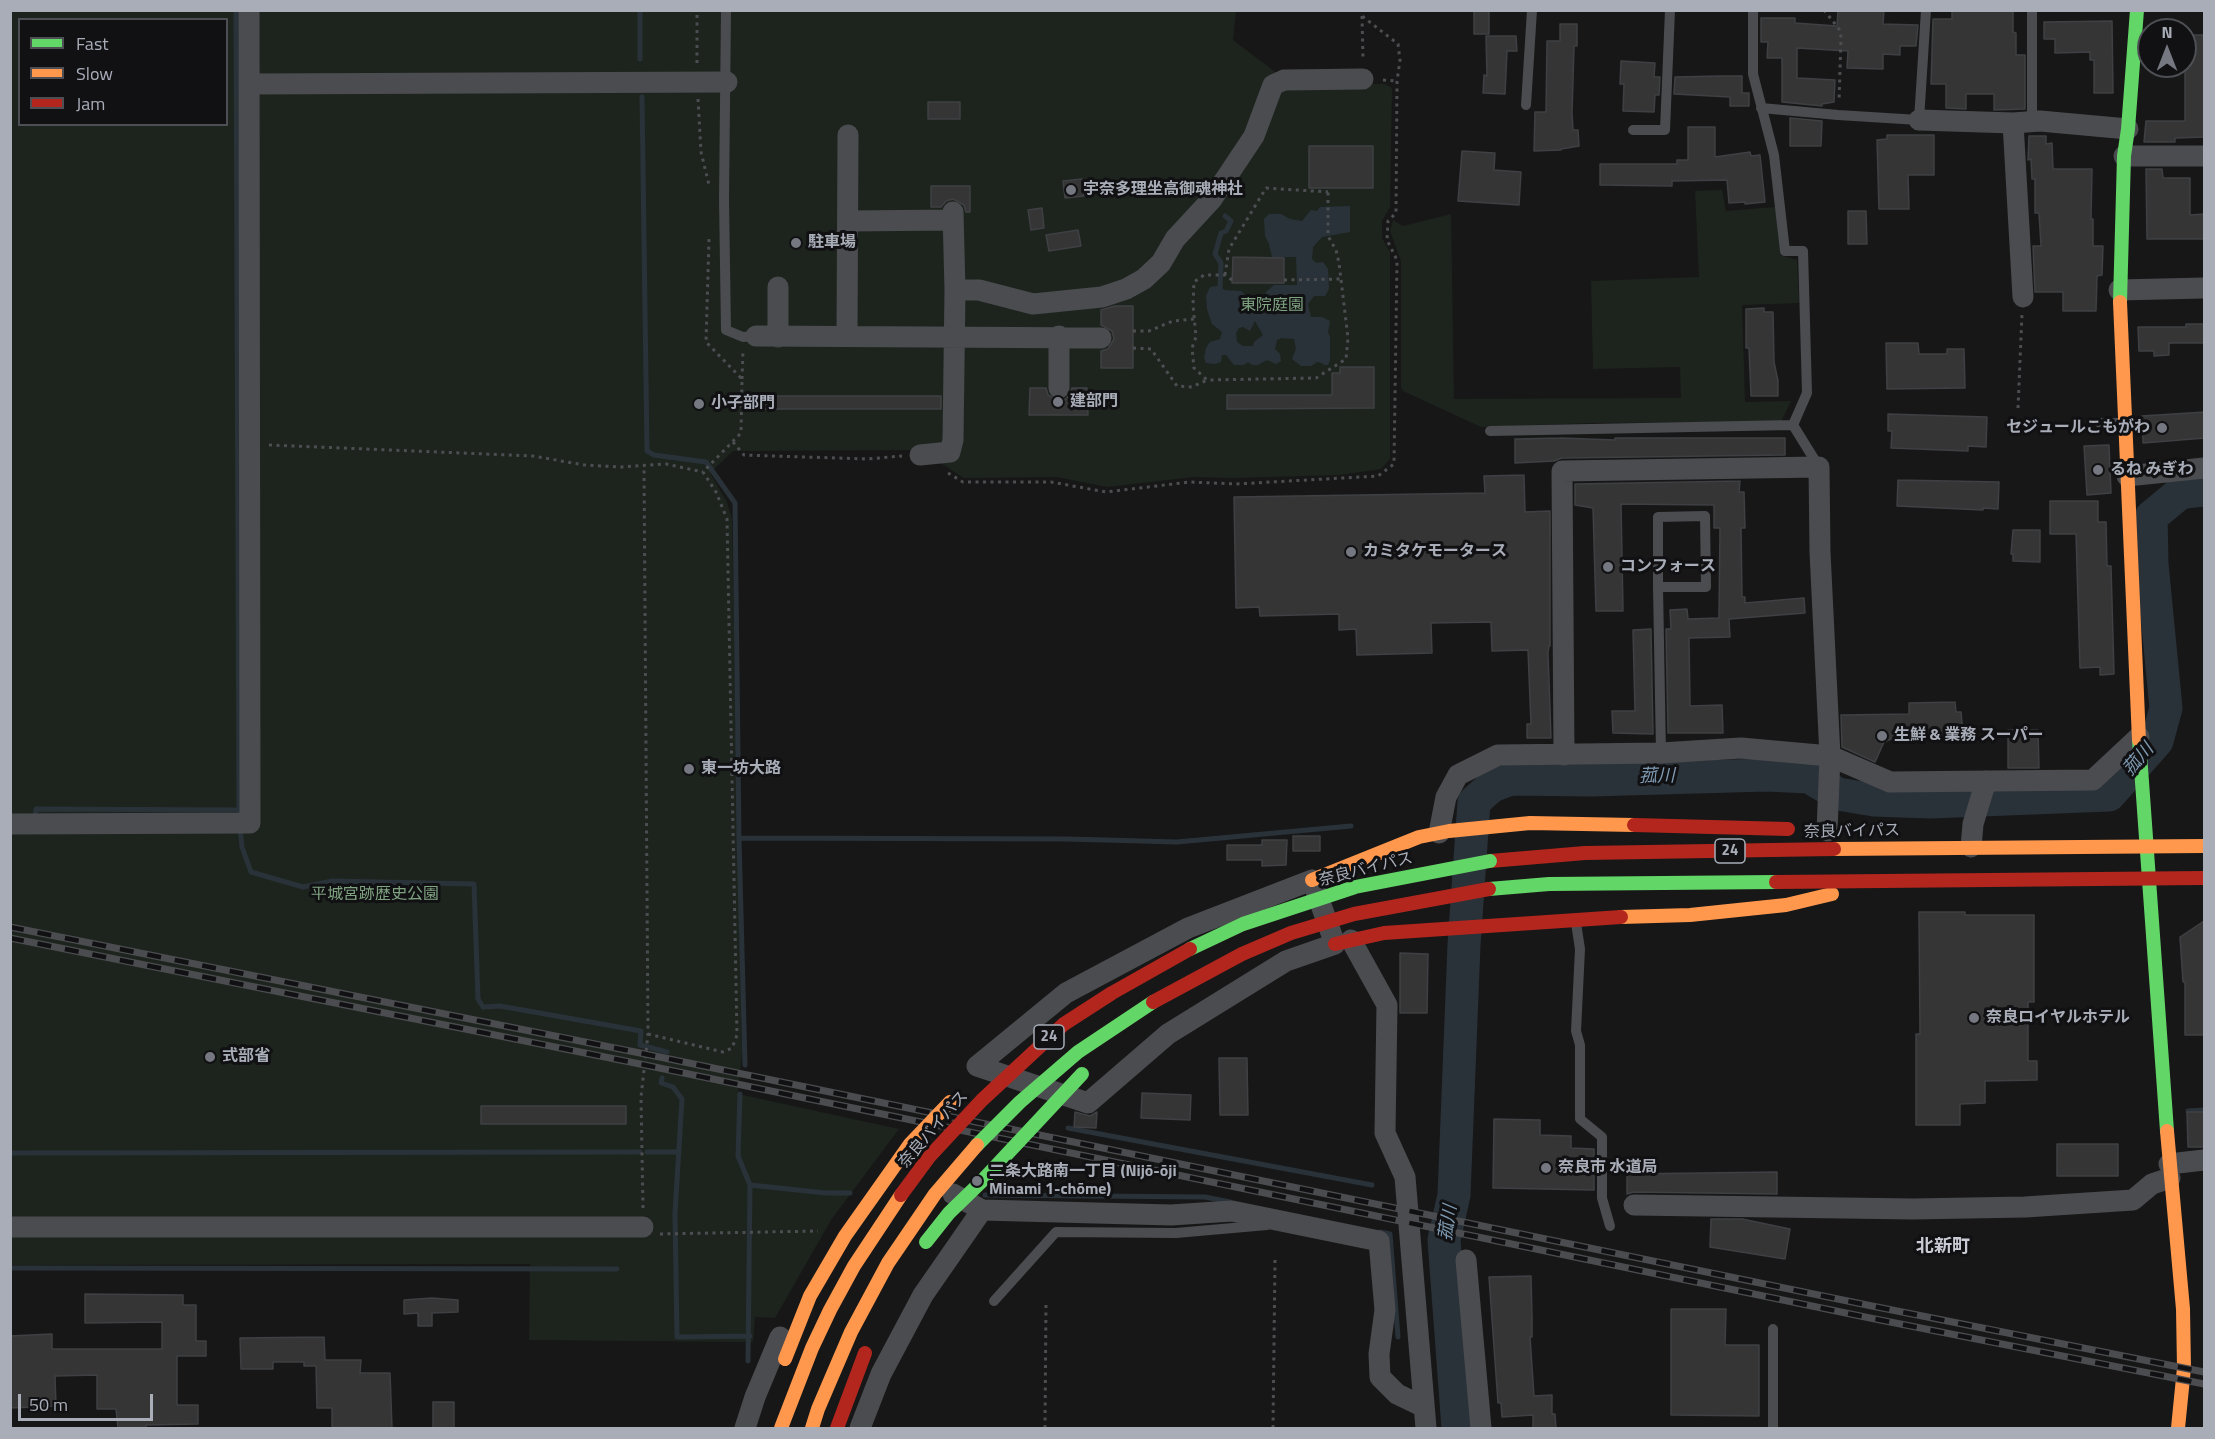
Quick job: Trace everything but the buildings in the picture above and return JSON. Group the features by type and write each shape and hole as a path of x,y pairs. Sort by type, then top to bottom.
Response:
{"main road":[{"path":"2137,10 2124,156 2119,290 2148,879 2169,1171 2183,1309 2184,1368 2178,1428"},
{"path":"1312,880 1419,837 1493,826 1530,823 1822,831"},
{"path":"1894,834 1971,847"},
{"name":"奈良バイパス","path":"781,1428 812,1348 854,1266 891,1209 929,1157 1024,1059 1064,1024 1181,953 1244,924 1355,887 1490,861 1585,853 2205,846"},
{"name":"24","path":"812,1428 818,1409 857,1322 888,1263 935,1194 977,1145 1020,1102 1078,1052 1140,1010 1242,954 1291,933 1354,914 1488,889 1549,884 2205,878"},
{"path":"1343,942 1384,933 1576,919 1690,915 1786,905 1893,880"},
{"path":"975,1080 1082,994 1123,973 1181,953"},
{"name":"24","path":"1141,1026 1183,985"},
{"path":"918,1254 949,1213 981,1182 1078,1077 1096,1062"},
{"path":"778,1378 810,1296 845,1236 910,1144 959,1093"},
{"path":"837,1428 870,1342"}],"street":[{"path":"10,824 250,823 249,10"},
{"path":"955,290 979,290 1033,304 1102,297 1126,289 1144,279 1161,263 1175,238 1212,199 1254,135 1273,85 1284,80 1363,79"},
{"path":"250,84 727,82"},
{"path":"1919,120 2022,122 2128,129"},
{"path":"2022,122 2023,297"},
{"path":"847,336 848,135"},
{"path":"2124,156 2205,156"},
{"path":"848,221 953,216 955,290 953,440 950,452 920,455"},
{"path":"778,287 778,337"},
{"path":"2119,290 2205,288"},
{"path":"750,337 1059,336 1101,338"},
{"path":"1059,336 1059,388"},
{"path":"1564,755 1562,471 1819,467 1820,552 1830,756 1822,831"},
{"path":"2127,476 2205,468"},
{"path":"1444,832 1446,797 1458,775 1498,755 1661,753 1741,748 1830,756 1890,782 2093,780 2140,740"},
{"path":"1971,847 1973,824 1986,781"},
{"path":"1343,942 1286,961 1168,1034 1088,1102 977,1066 1066,993 1188,928 1312,880 1343,942 1387,1005 1385,1132 1405,1177 1426,1428"},
{"path":"745,1428 755,1397 790,1312 835,1231 886,1157 982,1210 1171,1215 1232,1211 1379,1241 1385,1310 1379,1354 1380,1377 1397,1394 1424,1407"},
{"path":"1634,1205 1913,1209 2025,1207 2133,1200 2169,1171 2205,1160"},
{"path":"860,1428 881,1374 923,1295 982,1210"},
{"path":"10,1227 643,1227"},
{"path":"1466,1260 1481,1428"}],"lane":[{"path":"726,10 724,199 726,330 750,337"},
{"path":"1526,105 1532,10"},
{"path":"1633,130 1665,130 1670,10"},
{"path":"1753,10 1753,74 1774,155 1785,251 1803,251 1806,393 1793,425"},
{"path":"1761,108 1919,120 1926,10"},
{"path":"2022,122 2032,10"},
{"path":"2100,423 2124,423"},
{"path":"1491,431 1793,425"},
{"path":"1793,425 1819,467"},
{"path":"1658,587 1706,586 1705,516 1658,517 1658,587 1661,753"},
{"path":"1576,919 1580,949 1576,1031 1580,1045 1580,1119 1602,1137 1602,1198 1610,1226"},
{"path":"994,1301 1056,1232 1176,1233 1288,1222"},
{"path":"1773,1329 1773,1428"}],"path":[{"path":"1362,10 1363,79"},
{"path":"1824,10 1839,29 1841,37 1838,115"},
{"path":"946,471 963,482 1051,482 1107,492 1190,482 1236,484 1378,476 1394,464 1397,260 1387,240 1388,221 1396,213 1397,81 1400,60 1398,44 1362,16"},
{"path":"1133,348 1151,349 1177,386 1192,387 1208,380 1316,378 1346,359 1348,338 1341,279 1336,250 1328,236 1328,190 1266,188 1229,249 1222,275"},
{"path":"1208,380 1194,368 1192,348 1196,337 1194,282 1204,275 1222,275 1232,280"},
{"path":"1284,280 1341,279"},
{"path":"2018,408 2023,297"},
{"path":"1133,331 1149,331 1173,321 1194,319"},
{"path":"742,379 750,337"},
{"path":"733,442 744,455 867,459 920,455"},
{"path":"249,444 533,456 584,465 621,467 666,464 705,471"},
{"path":"705,471 714,461"},
{"path":"643,1227 641,1097 648,1034 644,466"},
{"path":"648,1034 723,1052 732,1048 737,1035 728,519 705,471"},
{"path":"668,1234 835,1231"},
{"path":"1273,1428 1275,1260"},
{"path":"1045,1428 1046,1302"}],"green space":[{"name":"平城宮跡歴史公園","path":"10,11 1236,11 1233,40 1291,84 1385,84 1392,88 1390,207 1382,221 1382,238 1390,252 1390,459 1381,469 1340,475 1194,477 1107,487 1057,477 964,478 920,450 733,451 710,473 727,502 732,519 742,1053 738,1094 899,1129 831,1220 775,1318 755,1317 753,1342 529,1340 530,1264 11,1265"},
{"path":"1722,190 1726,211 1775,207 1782,251 1780,255 1797,260 1799,303 1742,305 1745,402 1791,401 1781,422 1592,423 1481,427 1403,391 1401,387 1401,261 1390,231 1393,220 1403,226 1451,214 1454,399 1681,398 1680,367 1593,369 1591,281 1699,277 1695,191"}],"shaded area":[{"path":"1350,206 1350,232 1322,237 1313,247 1312,259 1316,263 1323,262 1328,269 1329,289 1325,296 1314,296 1308,304 1311,317 1322,317 1330,321 1328,365 1317,362 1311,366 1301,366 1292,359 1296,349 1294,339 1281,338 1277,340 1275,349 1280,354 1281,361 1276,364 1267,360 1258,365 1248,362 1244,365 1234,365 1226,355 1222,355 1221,362 1206,363 1204,358 1206,348 1210,342 1220,339 1222,332 1212,324 1207,309 1206,296 1210,287 1217,286 1225,290 1241,291 1247,297 1247,302 1251,304 1261,298 1263,304 1272,307 1278,304 1276,299 1272,302 1265,297 1266,292 1274,285 1297,285 1296,257 1272,257 1265,236 1264,219 1269,214 1281,214 1290,219 1302,221 1311,210 1317,211 1320,207","holes":["1255,321 1263,335 1254,342 1253,346 1243,346 1237,342 1236,333 1239,328 1243,327 1250,331"]}],"waterway":[{"path":"236,10 239,819"},
{"path":"640,10 640,59"},
{"path":"642,97 647,451 654,455 706,462 735,503 739,838 745,1065"},
{"path":"1220,288 1221,263 1215,254 1221,233 1226,231 1231,221 1225,216"},
{"name":"菰川","path":"1458,1428 1444,1240 1454,1195 1464,945 1474,802 1492,786 1511,779 1591,780 1767,775 1809,777 1838,794 1874,800 1930,802 2109,795 2157,741 2166,708 2152,564 2151,517 2180,493 2204,490"},
{"path":"33,818 35,818 36,809 239,810"},
{"path":"739,838 1068,839 1177,842 1351,826"},
{"path":"240,828 242,847 251,872 303,887 332,881 474,884 478,999 483,1007 500,1006 641,1031 640,1045 667,1052"},
{"path":"662,1078 661,1083 673,1087 682,1099 675,1213 677,1337 750,1336"},
{"path":"740,1094 738,1156 750,1185 748,1361"},
{"path":"2188,1111 2204,1110"},
{"path":"1068,1128 1372,1185"},
{"path":"10,1153 640,1152"},
{"path":"647,1152 679,1152"},
{"path":"750,1185 826,1193 850,1193"},
{"path":"985,1195 1205,1197 1230,1202"},
{"path":"1380,1232 1390,1234 1398,1337"},
{"path":"10,1268 617,1269"}],"railway":[{"path":"10,927 2204,1372"},
{"path":"10,938 645,1065 1870,1318 2204,1384"}],"traffic: fast":[{"path":"2120,302 2124,156 2137,10"},
{"path":"2139,740 2167,1131"},
{"path":"1190,949 1243,924 1355,887 1490,861"},
{"path":"1489,889 1549,884 1776,882"},
{"path":"977,1145 1020,1102 1078,1052 1153,1002"},
{"path":"926,1242 949,1213 1082,1074"}],"traffic: slow":[{"path":"2120,302 2139,740"},
{"path":"1312,880 1419,837 1449,831 1530,823 1634,825"},
{"path":"1834,849 2204,846"},
{"path":"1621,917 1690,915 1786,905 1832,894"},
{"path":"785,1359 810,1296 845,1236 910,1144 950,1102"},
{"path":"2167,1131 2183,1309 2184,1368 2178,1428"},
{"path":"812,1428 851,1332 888,1263 935,1194 977,1145"},
{"path":"781,1428 812,1348 830,1310 854,1266 901,1195"}],"traffic: jam":[{"path":"1634,825 1788,829"},
{"path":"1490,861 1585,853 1834,849"},
{"path":"1776,882 2204,878"},
{"path":"1153,1002 1242,954 1291,933 1354,914 1489,889"},
{"path":"1335,944 1384,933 1621,917"},
{"path":"901,1195 929,1157 982,1100 1064,1024 1112,993 1190,949"},
{"path":"837,1428 865,1353"}],"place":[{"name":"宇奈多理坐高御魂神社","path":"1071,190"},
{"name":"駐車場","path":"796,243"},
{"name":"建部門","path":"1058,402"},
{"name":"小子部門","path":"699,404"},
{"name":"セジュールこもがわ","path":"2162,428"},
{"name":"るね みぎわ","path":"2098,470"},
{"name":"カミタケモータース","path":"1351,552"},
{"name":"コンフォース","path":"1608,567"},
{"name":"生鮮 & 業務 スーパー","path":"1882,736"},
{"name":"東一坊大路","path":"689,769"},
{"name":"奈良ロイヤルホテル","path":"1974,1018"},
{"name":"式部省","path":"210,1057"},
{"name":"奈良市 水道局","path":"1546,1168"},
{"name":"二条大路南一丁目 (Nijō-ōji Minami 1-chōme)","path":"977,1181"}],"district":[{"name":"北新町","path":"1943,1248"}],"park label":[{"name":"東院庭園","path":"1272,306"}]}
